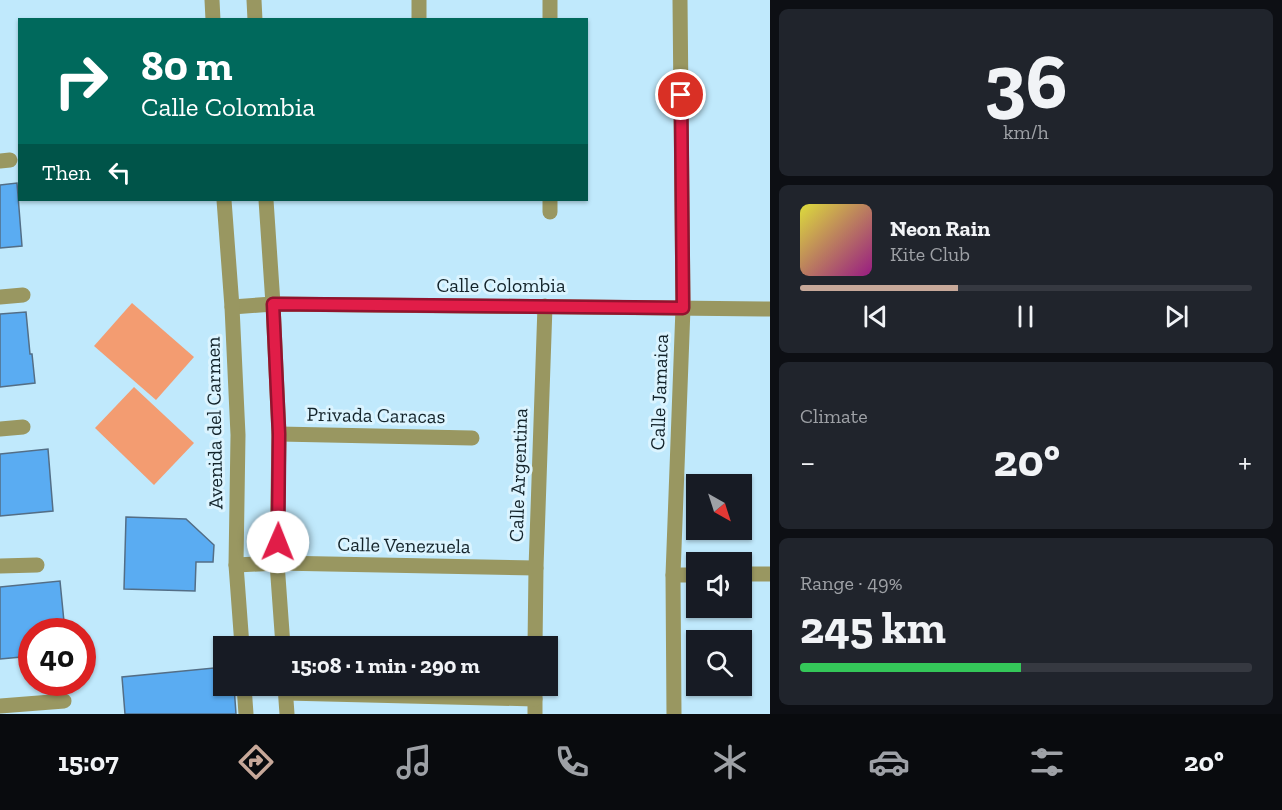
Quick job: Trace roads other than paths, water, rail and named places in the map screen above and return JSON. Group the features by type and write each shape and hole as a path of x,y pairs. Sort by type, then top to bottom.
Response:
{"street":[{"path":"212,0 213,18"},
{"path":"254,0 255,18"},
{"path":"419,0 419,18"},
{"path":"550,0 550,18"},
{"name":"Calle Jamaica","path":"674,714 673,575 683,308 680,0"},
{"name":"Avenida del Carmen","path":"224,201 238,435 236,565 241,636"},
{"path":"266,201 279,434 278,563 282,636"},
{"path":"0,297 23,295"},
{"name":"Calle Colombia","path":"232,307 273,304 770,309"},
{"name":"Calle Argentina","path":"536,636 536,568 545,306"},
{"path":"0,429 23,427"},
{"name":"Privada Caracas","path":"279,434 472,438"},
{"name":"Calle Venezuela","path":"236,565 278,563 536,568"},
{"path":"0,566 37,565"},
{"path":"752,574 770,574"},
{"path":"673,575 686,575"},
{"path":"245,696 246,714"},
{"path":"286,696 287,714"},
{"path":"444,696 535,700"},
{"path":"0,706 64,700"}]}
